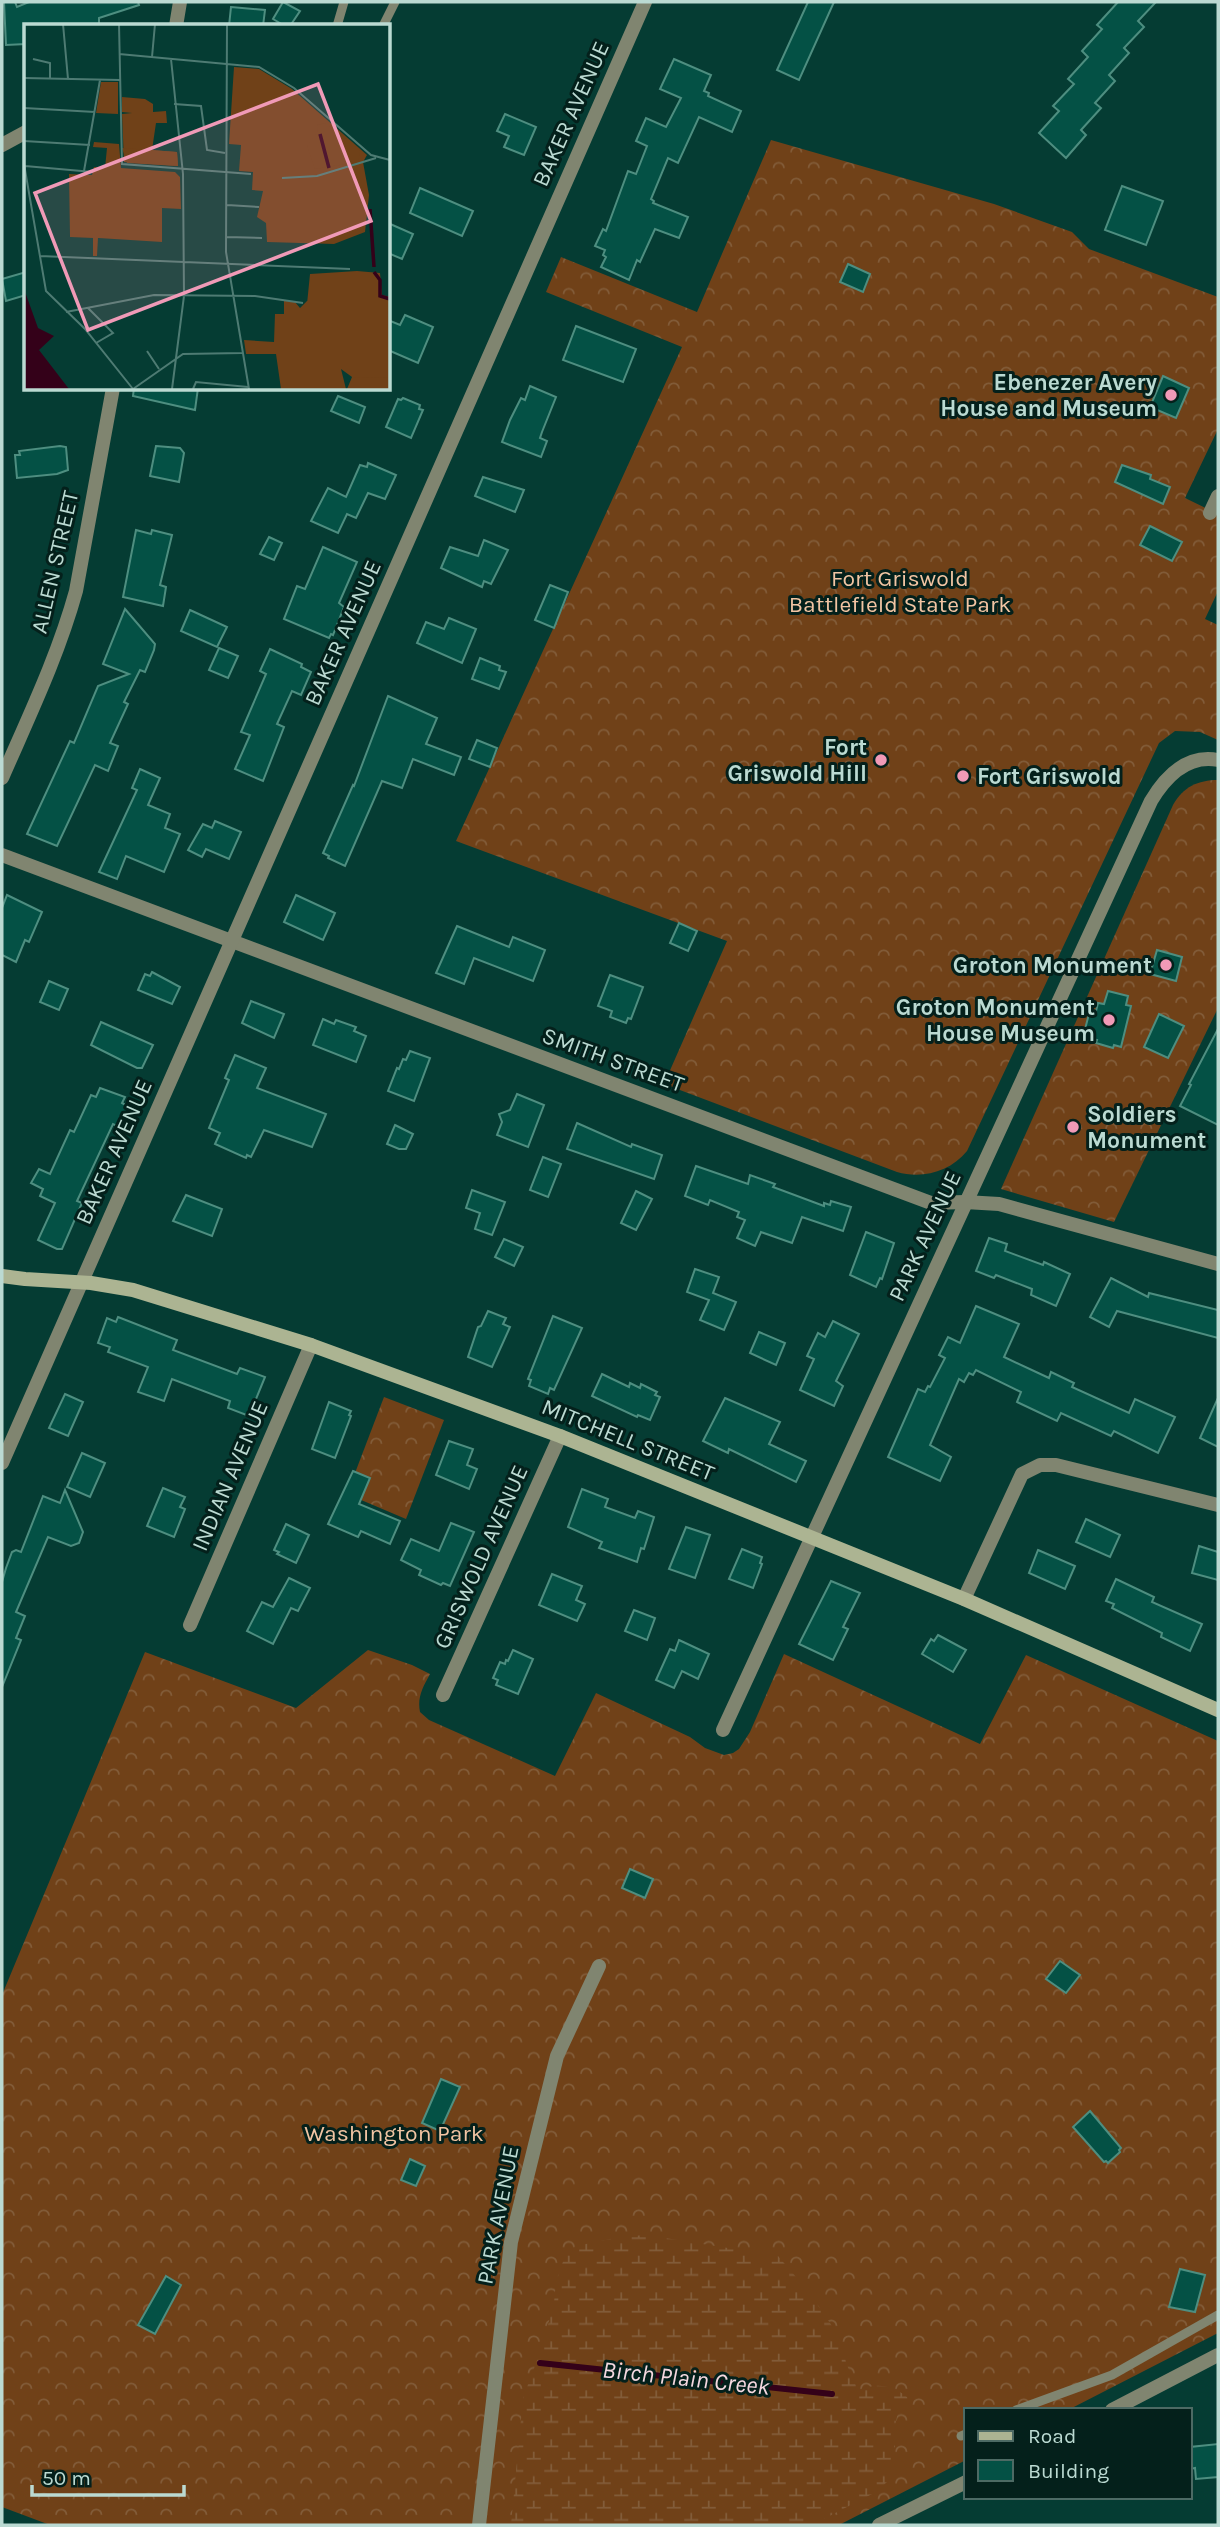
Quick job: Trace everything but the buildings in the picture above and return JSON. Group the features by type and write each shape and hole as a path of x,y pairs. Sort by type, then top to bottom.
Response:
{"main road":[{"name":"MITCHELL STREET","path":"2,1276 82,1282 145,1293 311,1345 560,1437 964,1599 1218,1710"}],"street":[{"path":"176,24 180,2"},
{"name":"BAKER AVENUE","path":"2,1463 645,2"},
{"path":"2,145 24,133"},
{"name":"ALLEN STREET","path":"2,778 68,620 76,591 113,390"},
{"path":"1210,513 1218,496"},
{"name":"PARK AVENUE","path":"723,1730 1151,801 1164,781 1179,768 1197,760 1218,760"},
{"name":"SMITH STREET","path":"2,855 932,1203 999,1204 1218,1264"},
{"name":"INDIAN AVENUE","path":"190,1625 311,1345"},
{"name":"GRISWOLD AVENUE","path":"443,1695 560,1437"},
{"path":"964,1599 1022,1475 1040,1465 1056,1465 1218,1505"},
{"name":"PARK AVENUE","path":"480,2525 512,2242 556,2056 599,1966"},
{"path":"1116,2408 1218,2356"},
{"path":"878,2525 964,2483"}],"lane":[{"path":"338,24 344,2"},
{"path":"384,24 395,2"},
{"path":"1021,2408 1112,2375 1218,2315"}],"green space":[{"name":"Fort Griswold Battlefield State Park","path":"771,140 994,204 1072,232 1089,249 1218,297 1218,429 1185,498 1218,514 1218,591 1205,619 1218,625 1218,740 1200,732 1175,731 1159,743 967,1151 944,1169 926,1174 897,1172 664,1084 727,941 456,841 682,347 546,292 561,257 697,312"},
{"path":"1218,780 1218,1008 1114,1222 1001,1189 1173,805 1181,794 1192,786 1204,781"},
{"path":"384,1397 444,1420 406,1519 347,1494"},
{"name":"Washington Park","path":"368,1650 430,1674 419,1702 420,1712 429,1720 555,1776 596,1693 690,1737 705,1748 724,1755 733,1753 739,1749 750,1732 784,1654 980,1744 1026,1655 1218,1741 1218,2333 1072,2408 964,2408 964,2461 839,2525 50,2525 2,2507 2,1995 145,1652 296,1708"},
{"path":"646,2235 778,2256 808,2291 832,2326 843,2346 846,2363 857,2388 861,2390 885,2386 907,2397 908,2402 898,2412 894,2431 896,2463 887,2482 876,2492 812,2525 511,2525 523,2398 542,2347 554,2303 556,2281 564,2259 576,2246"}],"waterway":[{"name":"Birch Plain Creek","path":"540,2363 832,2394"}],"place":[{"name":"Ebenezer Avery House and Museum","path":"1171,395"},
{"name":"Fort Griswold Hill","path":"881,760"},
{"name":"Fort Griswold","path":"963,776"},
{"name":"Groton Monument","path":"1166,965"},
{"name":"Groton Monument House Museum","path":"1109,1020"},
{"name":"Soldiers Monument","path":"1073,1127"}]}
